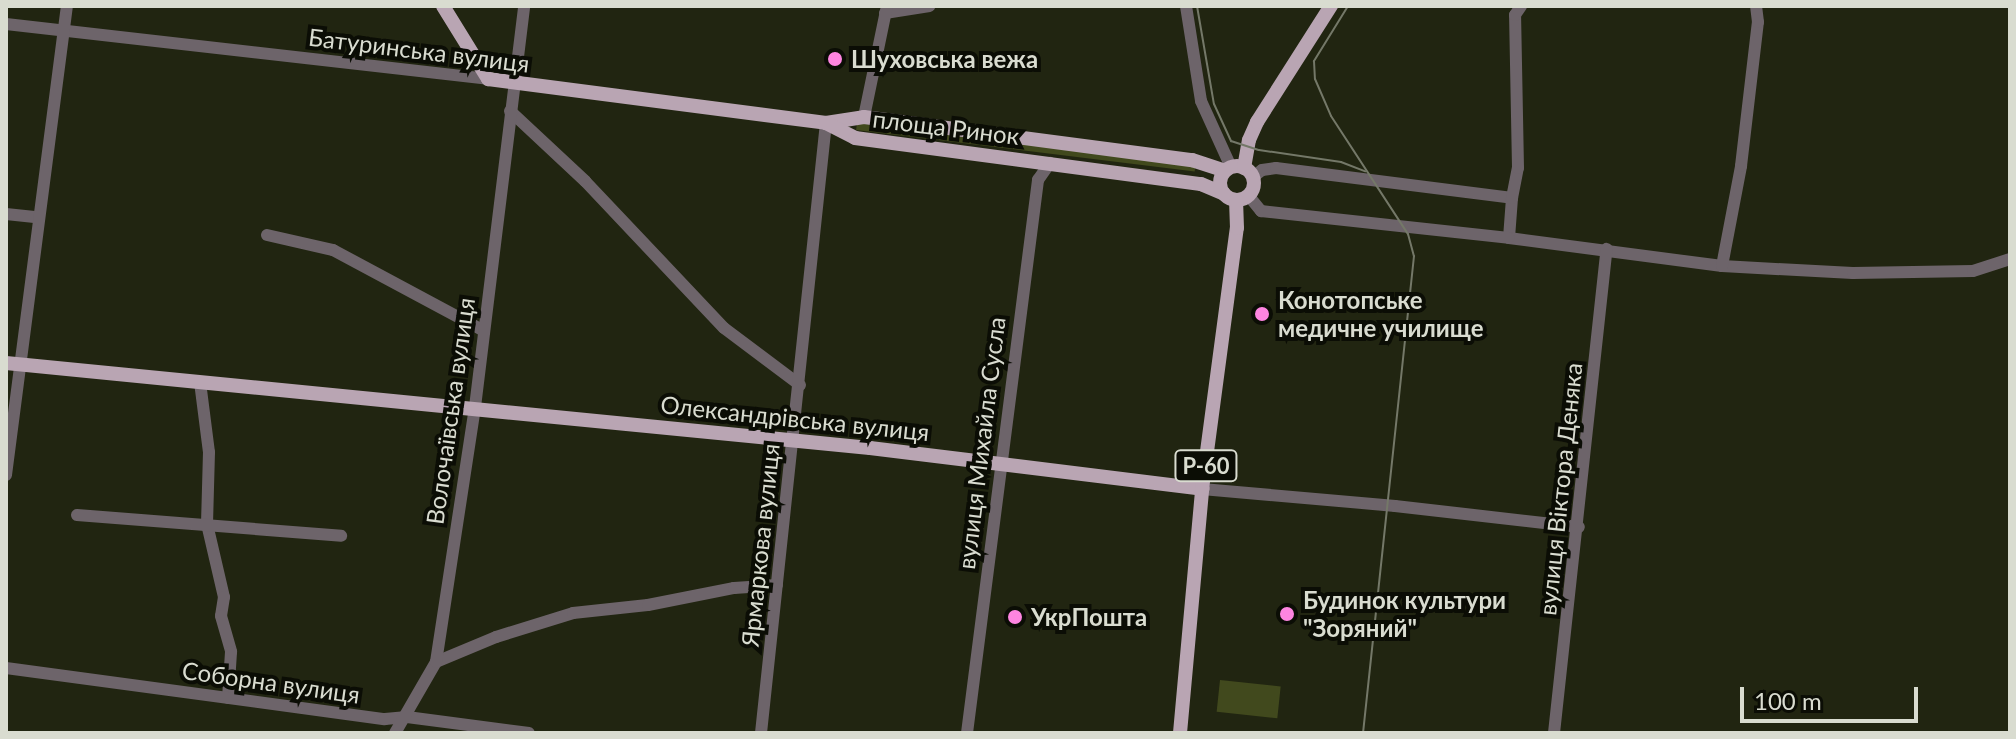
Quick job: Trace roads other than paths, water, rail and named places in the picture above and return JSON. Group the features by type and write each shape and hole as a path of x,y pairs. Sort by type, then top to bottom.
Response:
{"main road":[{"path":"443,6 488,79"},
{"name":"Р-60","path":"1180,733 1202,489 1237,228 1238,171 1257,122 1331,6"},
{"name":"Батуринська вулиця","path":"488,79 826,123"},
{"name":"площа Ринок","path":"826,123 864,117 1192,160 1238,171"},
{"name":"площа Ринок","path":"826,123 855,138 1201,184 1236,197"},
{"name":"Р-60","path":"1236,197 1220,182 1238,171"},
{"name":"Олександрівська вулиця","path":"14,364 793,440 1202,489"}],"street":[{"path":"6,475 14,364 67,6"},
{"name":"Волочаївська вулиця","path":"395,733 436,662 475,407 524,6"},
{"path":"864,117 886,10 929,6"},
{"path":"1186,6 1201,101 1238,171 1276,168 1512,198"},
{"path":"1509,238 1518,168 1515,15 1521,6"},
{"path":"1722,266 1741,166 1758,22 1756,6"},
{"name":"Батуринська вулиця","path":"6,24 488,79"},
{"path":"510,111 585,181 724,328 800,385"},
{"name":"Ярмаркова вулиця","path":"761,733 826,123"},
{"name":"вулиця Михайла Сусла","path":"967,733 999,463 1038,180 1050,163"},
{"path":"1236,197 1261,211 1607,249 1722,266 1853,273 1973,271 2010,259"},
{"path":"6,214 37,217"},
{"path":"267,235 333,250 484,331"},
{"name":"вулиця Віктора Деняка","path":"1554,733 1579,527 1607,249"},
{"path":"200,382 209,452 207,524 224,597 221,616 231,652 228,698"},
{"name":"Олександрівська вулиця","path":"1202,489 1395,506 1579,527"},
{"path":"77,515 341,536"},
{"path":"436,662 496,637 573,613 648,605 734,588 777,585"},
{"name":"Соборна вулиця","path":"6,668 385,719 407,717 529,733"}],"tram line":[{"path":"1197,6 1214,104 1231,141 1259,150 1341,162 1365,171"},
{"path":"1348,6 1314,61 1315,79 1331,116 1408,234 1414,256 1363,733"}],"place":[{"name":"Шуховська вежа","path":"835,59"},
{"name":"Конотопське медичне училище","path":"1262,314"},
{"name":"Будинок культури \"Зоряний\"","path":"1287,614"},
{"name":"УкрПошта","path":"1015,617"}]}
